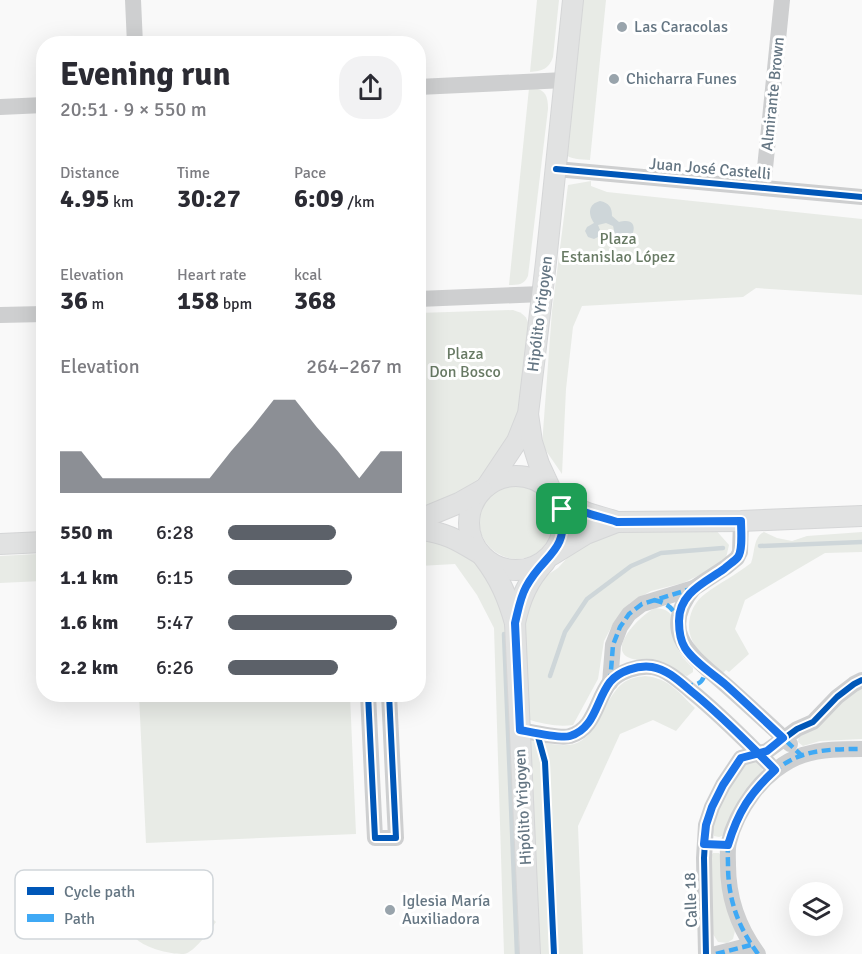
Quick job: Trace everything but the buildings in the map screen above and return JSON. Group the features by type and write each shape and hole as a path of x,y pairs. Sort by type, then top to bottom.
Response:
{"main road":[{"name":"Hipólito Yrigoyen","path":"553,492 532,442 528,414 573,0"},
{"name":"Hipólito Yrigoyen","path":"484,488 517,441 528,414"},
{"path":"426,517 459,503 502,478 520,476 537,480 587,513 617,522"},
{"path":"482,556 471,539 469,522 472,505 484,488"},
{"path":"550,557 561,541 564,525 562,509 553,492"},
{"path":"426,530 439,532 456,539 499,567 516,571 533,568 586,534 617,522 741,521 862,516"},
{"path":"0,544 36,542"},
{"name":"Hipólito Yrigoyen","path":"482,556 504,588 515,623 530,954"},
{"name":"Hipólito Yrigoyen","path":"515,623 526,588 536,572 550,557"}],"street":[{"path":"133,0 135,36"},
{"name":"Almirante Brown","path":"764,188 782,0"},
{"path":"426,87 565,81"},
{"path":"0,107 36,105"},
{"name":"Juan José Castelli","path":"556,169 862,197"},
{"path":"426,299 542,294"},
{"path":"0,315 36,314"},
{"path":"610,683 613,645 620,627 629,614 642,604 694,588 737,558 740,552 741,521"},
{"path":"678,619 681,607 694,588"},
{"path":"653,600 666,603 674,609 685,648 801,755"},
{"path":"613,645 617,656 625,664 636,668"},
{"path":"520,730 567,737 580,732 587,725 610,683 617,676 636,668 652,667 672,675 711,707 775,770"},
{"path":"684,685 693,686 700,683 705,676 705,668"},
{"name":"Calle 18","path":"706,954 704,844 706,825 723,785 741,758 767,751 797,729 813,722 837,697 862,680"},
{"path":"368,702 375,838 396,838 389,702"},
{"path":"716,954 755,949 740,927 729,889 728,845 746,802 775,770 801,755 839,748 862,749"},
{"path":"704,844 728,845"}],"green space":[{"path":"537,0 559,0 553,57 545,69 530,72"},
{"path":"580,0 606,0 590,160 572,158 564,153"},
{"path":"529,88 538,89 544,93 548,109 528,276 520,284 509,285"},
{"name":"Plaza Estanislao López","path":"591,181 591,186 607,192 862,219 862,295 756,288 743,297 582,306 573,327 566,389 562,474 542,445 552,311 568,185"},
{"name":"Plaza Don Bosco","path":"513,310 524,315 529,326 520,414 498,462 468,488 426,508 426,313"},
{"path":"517,483 532,486 544,494 552,506 555,521 552,536 544,548 532,556 517,559 502,556 490,548 482,536 479,521 482,506 490,494 502,486"},
{"path":"714,528 729,545 726,558 708,571 683,583 651,591 630,603 614,622 604,641 598,679 573,725 550,725 527,719 523,639 527,603 543,578 558,568 580,544 614,530"},
{"path":"764,532 792,541 807,536 862,532 862,552 825,553 745,600 735,629 749,654 729,672 726,670 722,674 703,656 693,642 689,626 691,614 695,604 702,596 751,563 756,541"},
{"path":"426,539 440,540 468,556 489,577 507,619 521,954 504,954 494,628 477,595 455,564 426,566"},
{"path":"36,554 36,581 0,583 0,556"},
{"path":"655,608 669,612 672,617 678,649 682,657 693,668 693,672 687,676 629,658 623,652 622,645 625,637 639,620"},
{"path":"645,676 667,683 695,708 676,731 653,720 620,734 578,826 583,954 539,954 529,743 531,740 559,745 578,742 593,729 610,699 623,683"},
{"path":"862,686 862,739 820,741 803,746 798,742 799,735"},
{"path":"139,702 350,702 356,834 146,843"},
{"path":"748,761 758,761 763,767 762,774 725,835 714,836 713,828 719,809"},
{"path":"713,853 719,853 722,858 735,931 733,939 727,943 718,942 713,934 710,858"},
{"path":"136,939 203,939 184,954 164,952"}],"shaded area":[{"path":"600,201 609,206 612,216 619,222 632,223 634,228 630,238 621,240 615,234 613,226 606,223 598,225 600,230 598,237 594,239 588,237 585,231 594,223 591,207"}],"waterway":[{"path":"760,546 862,542"},
{"path":"550,676 565,632 587,599 631,566 661,553 723,548"},
{"path":"504,634 517,954"}],"marked path":[{"path":"610,683 613,645 620,627 629,614 642,604 694,588 737,558 740,552 741,521"},
{"path":"694,588 683,604 679,616 683,644 701,665 801,755"},
{"path":"654,600 669,606 678,619"},
{"path":"684,685 700,683 704,677 705,668"},
{"path":"758,954 740,923 732,901 728,877 728,847 738,816 758,787 775,770 789,761 817,752 862,749"},
{"path":"716,954 751,945"}],"cycle path":[{"path":"556,169 862,197"},
{"path":"520,730 560,737 570,736 590,721 605,689 614,678 635,668 652,667 673,676 702,700 775,770"},
{"path":"706,954 704,858 706,825 723,785 741,758 767,751 797,729 813,722 837,697 862,680"},
{"path":"368,702 375,838 396,838 389,702"},
{"path":"537,733 545,762 554,954"}],"place":[{"name":"Las Caracolas","path":"622,27"},
{"name":"Chicharra Funes","path":"614,79"},
{"name":"Iglesia María Auxiliadora","path":"390,910"}],"route":[{"path":"562,509 554,494 587,513 617,522 741,521 740,552 737,558 694,588 681,607 678,619 679,633 685,648 783,738 767,751 758,752 741,758 723,785 706,825 704,844 728,845 746,802 775,770 758,752 711,707 672,675 652,667 636,668 617,676 610,683 587,725 580,732 567,737 520,730 515,623 526,588 561,541 564,525 562,509"}]}
